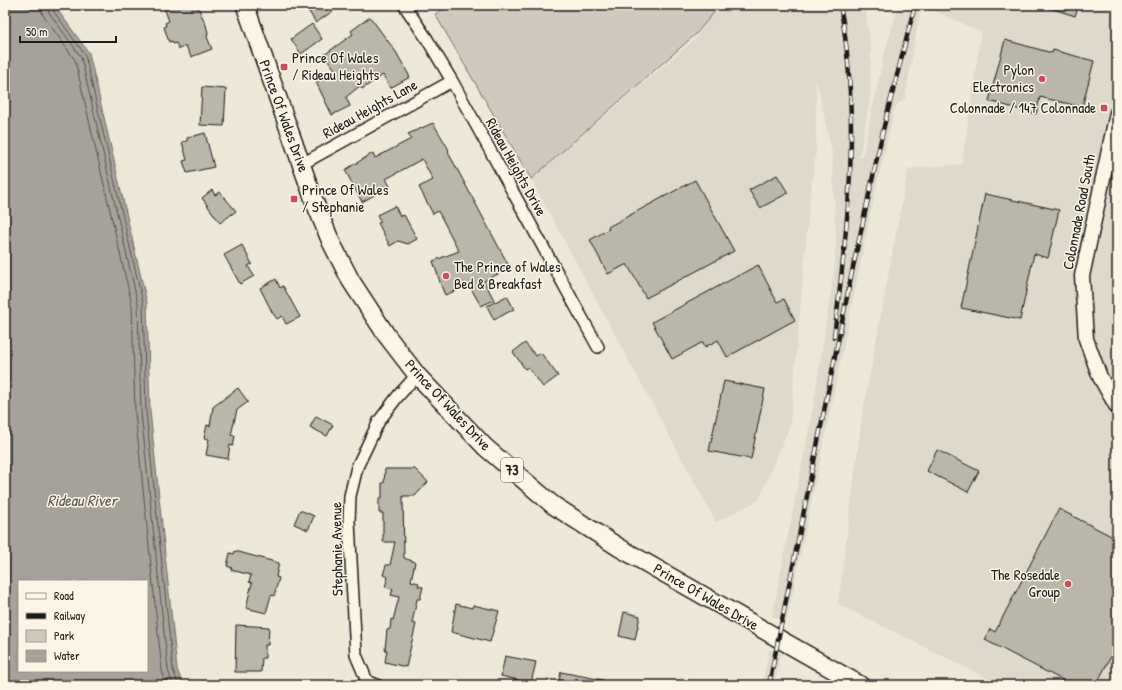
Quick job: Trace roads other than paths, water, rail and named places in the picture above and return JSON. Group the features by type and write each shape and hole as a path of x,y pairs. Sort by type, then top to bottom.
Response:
{"main road":[{"name":"Prince Of Wales Drive","path":"245,5 331,242 351,281 387,336 417,375 485,447 553,505 620,548 860,685"}],"street":[{"name":"Rideau Heights Drive","path":"404,5 427,39 452,81 598,347"},
{"name":"Rideau Heights Lane","path":"302,164 452,81"},
{"name":"Colonnade Road South","path":"1117,113 1082,276 1086,339 1100,377 1117,407"},
{"name":"Stephanie Avenue","path":"377,685 367,681 356,655 349,522 350,496 357,468 380,421 398,396 417,375"}],"water":[{"name":"Rideau River","path":"5,5 54,5 89,53 147,303 150,411 177,669 183,685 5,685"}],"railway":[{"path":"834,337 848,212 851,130 850,88 840,5"},
{"path":"769,685 852,272 884,126 915,5"}],"place":[{"name":"Prince Of Wales / Rideau Heights","path":"284,67"},
{"name":"Pylon Electronics","path":"1042,79"},
{"name":"Colonnade / 147 Colonnade","path":"1104,108"},
{"name":"Prince Of Wales / Stephanie","path":"294,199"},
{"name":"The Prince of Wales Bed & Breakfast","path":"446,276"},
{"name":"The Rosedale Group","path":"1068,584"}]}
